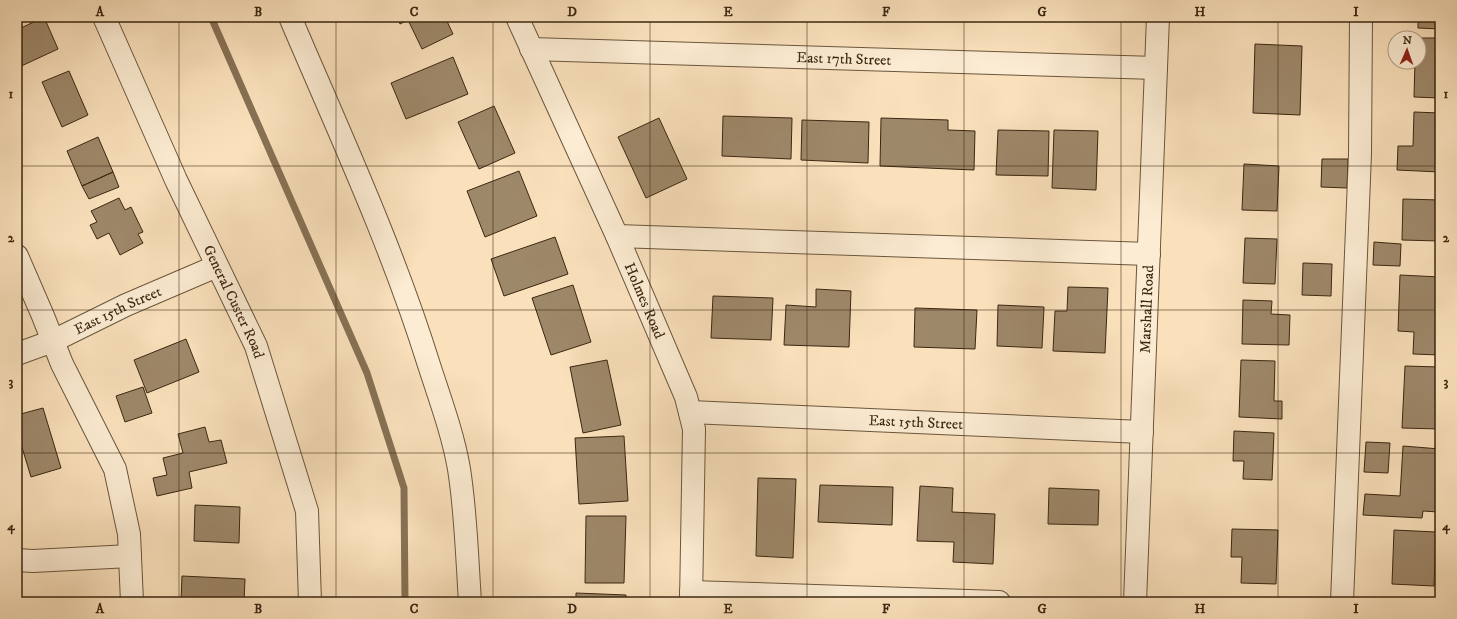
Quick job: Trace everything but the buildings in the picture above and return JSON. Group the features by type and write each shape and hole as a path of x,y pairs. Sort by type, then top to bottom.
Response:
{"street":[{"name":"General Custer Road","path":"104,17 176,180 256,346 307,511 310,602"},
{"path":"290,17 372,212 414,317 445,416 458,468 465,521 470,602"},
{"name":"Holmes Road","path":"517,17 617,236 684,393 690,412 694,429 691,597"},
{"name":"Marshall Road","path":"1135,602 1158,17"},
{"path":"1342,602 1360,154 1361,17"},
{"name":"East 17th Street","path":"531,49 1156,68"},
{"path":"617,236 1149,254"},
{"path":"17,256 62,364 115,469 129,534 132,602"},
{"name":"East 15th Street","path":"17,354 53,341 126,305 217,266"},
{"name":"East 15th Street","path":"690,412 1142,432"},
{"path":"17,560 33,561 130,556"},
{"path":"691,597 998,602"}],"waterway":[{"path":"211,17 367,373 404,488 405,602"}]}
